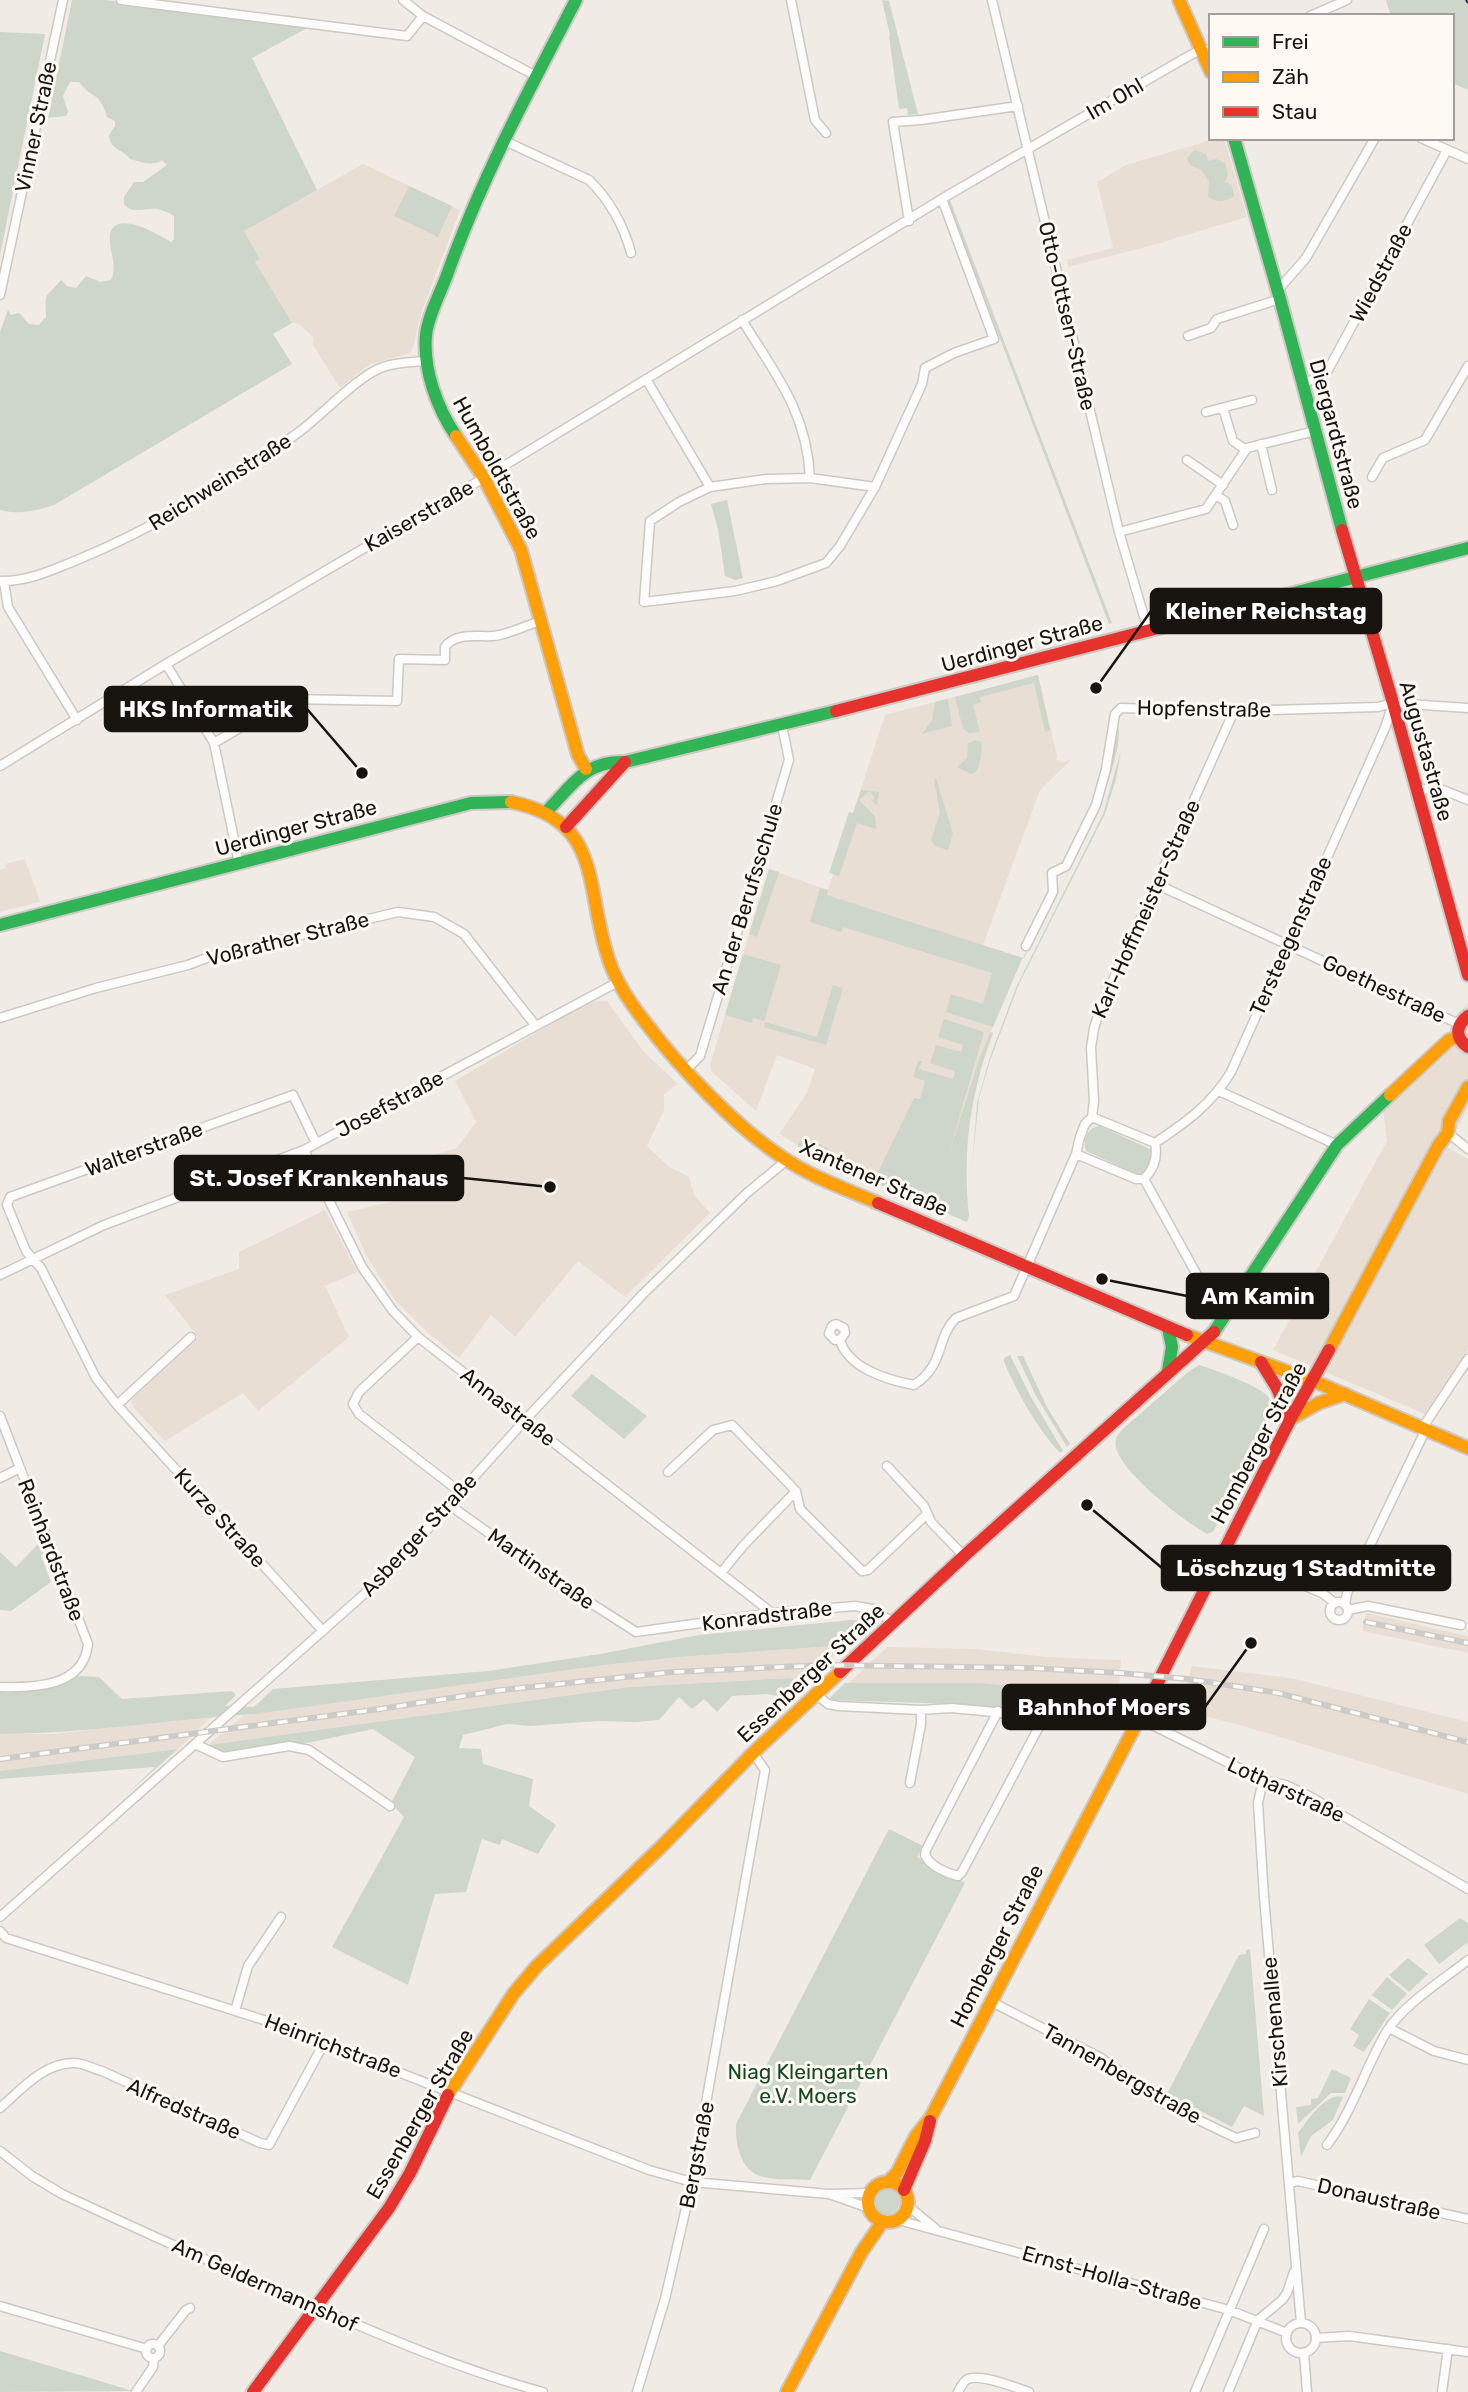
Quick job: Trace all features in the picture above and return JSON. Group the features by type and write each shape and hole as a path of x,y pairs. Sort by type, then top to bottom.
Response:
{"main road":[{"name":"Humboldtstraße","path":"576,0 503,140 466,221 426,332 426,361 435,394 448,424 484,478 522,550 578,755 586,769"},
{"path":"1179,0 1206,50"},
{"name":"Diergardtstraße","path":"1235,140 1356,578"},
{"name":"Uerdinger Straße","path":"586,769 607,761 625,761 782,725 1468,548"},
{"name":"Augustastraße","path":"1356,578 1468,975"},
{"path":"566,827 625,761"},
{"path":"546,812 586,769 600,771 605,781"},
{"name":"Uerdinger Straße","path":"0,925 471,803 495,800 528,805 546,812"},
{"name":"Xantener Straße","path":"546,812 566,827 582,849 589,870 596,916 618,982 646,1026 743,1125 787,1160 811,1173 1168,1328 1312,1380 1423,1431 1468,1448"},
{"path":"1462,1026 1468,1047"},
{"name":"Essenberger Straße","path":"253,2392 389,2208 450,2091 526,1978 559,1943 662,1846 752,1753 964,1556 1218,1327 1337,1145 1462,1026"},
{"name":"Homberger Straße","path":"888,2182 897,2173 916,2136 931,2117 1290,1420 1404,1208 1448,1133 1449,1121 1468,1087"},
{"path":"1168,1328 1172,1347 1168,1371"},
{"path":"1261,1362 1278,1388 1290,1420 1314,1405 1345,1394"},
{"name":"Homberger Straße","path":"904,2190 925,2141 931,2117"},
{"path":"787,2392 861,2253 874,2214 870,2193 877,2186 888,2182 899,2185 904,2190 908,2206 898,2220 874,2214"}],"street":[{"name":"Vinner Straße","path":"0,296 62,0"},
{"path":"121,0 407,36 422,16"},
{"path":"403,0 422,16 536,76"},
{"path":"791,0 816,120 826,133"},
{"name":"Otto-Ottsen-Straße","path":"992,0 1119,532 1148,630"},
{"path":"1313,14 1332,3 1347,0"},
{"name":"Im Ohl","path":"946,197 1206,50"},
{"path":"909,221 892,122 1018,106"},
{"path":"503,140 589,180 600,191 626,233 631,253"},
{"path":"1188,336 1211,328 1217,319 1279,294 1307,258 1374,140"},
{"path":"1425,140 1468,159"},
{"name":"Wiedstraße","path":"1301,383 1319,378 1327,372 1447,150"},
{"path":"875,487 810,478 766,479 710,487 679,502 650,521 645,602 735,591 817,568 832,556 875,487 922,384 925,368 994,339 946,197"},
{"name":"Kaiserstraße","path":"0,766 166,664 484,478 946,197"},
{"path":"742,320 796,409 805,437 810,478"},
{"name":"Reichweinstraße","path":"2,582 28,579 53,570 159,522 257,462 304,428 371,373 383,367 426,361"},
{"path":"1372,477 1383,458 1425,440 1468,366"},
{"path":"646,379 710,487"},
{"path":"1206,412 1252,400"},
{"path":"1223,408 1233,441 1246,450"},
{"path":"1119,532 1206,509 1246,450 1315,430"},
{"path":"1261,444 1272,489"},
{"path":"1188,460 1223,485"},
{"path":"1216,495 1225,501 1233,525"},
{"path":"2,582 8,607 77,720"},
{"path":"214,743 289,699 397,701 400,659 445,660 445,647 452,640 477,634 493,636 541,621"},
{"path":"166,664 214,743 239,863"},
{"name":"Hopfenstraße","path":"1026,946 1054,892 1052,873 1066,866 1096,805 1106,769 1115,715 1121,708 1234,711 1378,707 1393,704 1468,708"},
{"name":"Tersteegenstraße","path":"1155,1143 1195,1116 1219,1091 1231,1072 1385,728 1393,704"},
{"name":"Karl-Hoffmeister-Straße","path":"840,1340 843,1350 863,1368 914,1385 934,1366 952,1321 1014,1296 1076,1154 1085,1124 1092,1117 1094,1101 1091,1048 1094,1028 1234,711"},
{"name":"An der Berufsschule","path":"687,1069 700,1056 789,761 782,725"},
{"path":"1417,790 1438,788 1468,800"},
{"name":"Goethestraße","path":"1156,884 1462,1026"},
{"name":"Voßrather Straße","path":"0,1018 212,956 398,912 434,917 464,934 535,1025"},
{"name":"Josefstraße","path":"0,1276 104,1225 304,1150 618,982"},
{"path":"1219,1091 1337,1145"},
{"name":"Walterstraße","path":"34,1259 26,1251 9,1211 7,1205 10,1197 293,1095 316,1143"},
{"path":"1076,1154 1136,1179 1144,1179 1150,1173 1157,1155 1155,1143 1092,1117"},
{"path":"1448,1133 1468,1149"},
{"name":"Annastraße","path":"304,1150 362,1267 393,1311 418,1337 772,1613"},
{"name":"Asberger Straße","path":"0,1917 389,1572 524,1420 643,1294 747,1193 787,1160"},
{"path":"1144,1179 1197,1275 1204,1283 1237,1300"},
{"name":"Kurze Straße","path":"34,1259 96,1378 117,1405 323,1631"},
{"path":"117,1405 191,1336"},
{"path":"418,1337 359,1392 353,1404 359,1414 460,1492"},
{"path":"1335,1603 1330,1611 1335,1619 1345,1618 1347,1593 1423,1431 1468,1359"},
{"name":"Reinhardstraße","path":"0,1416 88,1644 86,1657 73,1674 51,1685 0,1687"},
{"path":"668,1472 713,1430 732,1425 796,1491 800,1509 862,1571 868,1570 927,1514"},
{"path":"887,1466 924,1506 932,1522 964,1556"},
{"path":"0,1478 20,1468"},
{"path":"722,1573 743,1546 796,1491"},
{"name":"Martinstraße","path":"449,1504 555,1580 635,1632"},
{"path":"1224,1552 1322,1593 1346,1607 1368,1606 1461,1625"},
{"name":"Konradstraße","path":"635,1632 772,1613 865,1606 888,1617 894,1623"},
{"path":"817,1695 828,1704 838,1706 921,1710 951,1708 1115,1723 1138,1718"},
{"path":"910,1783 922,1724 921,1710"},
{"path":"998,1711 926,1850 929,1863 953,1875 958,1876 962,1872 1041,1723 1041,1716"},
{"name":"Lotharstraße","path":"1138,1718 1263,1780 1286,1785 1309,1796 1468,1889"},
{"path":"197,1745 223,1757 289,1746 309,1750 390,1806"},
{"name":"Bergstraße","path":"637,2392 666,2299 692,2182 765,1770 752,1753"},
{"name":"Kirschenallee","path":"1263,1780 1258,1804 1301,2323"},
{"path":"235,2011 248,1966 281,1917"},
{"name":"Heinrichstraße","path":"0,1931 6,1938 235,2011 324,2043 597,2151 692,2182 830,2194 870,2193"},
{"path":"1327,2145 1343,2124 1362,2079 1389,2028 1413,2004 1468,1960"},
{"name":"Tannenbergstraße","path":"990,2001 1101,2057 1161,2102 1236,2137 1255,2133"},
{"path":"1389,2028 1434,2051 1468,2060"},
{"name":"Alfredstraße","path":"0,2108 43,2071 63,2064 77,2063 102,2071 269,2145 324,2043"},
{"name":"Am Geldermannshof","path":"0,2151 32,2176 62,2194 314,2307 432,2356 508,2383 543,2392"},
{"name":"Donaustraße","path":"1290,2183 1298,2181 1468,2219"},
{"name":"Heinrichstraße","path":"830,2194 874,2214"},
{"name":"Ernst-Holla-Straße","path":"908,2206 935,2228"},
{"name":"Ernst-Holla-Straße","path":"898,2220 1229,2310 1287,2333"},
{"path":"1195,2392 1264,2229"},
{"name":"Kirschenallee","path":"1258,2320 1287,2293 1296,2265"},
{"path":"0,2306 147,2349"},
{"path":"158,2346 190,2308"},
{"path":"1228,2392 1258,2320"},
{"path":"1301,2323 1310,2326 1316,2338 1313,2348 1297,2353 1287,2342 1287,2333 1293,2326 1301,2323"},
{"path":"1316,2338 1349,2336 1468,2352"},
{"path":"147,2349 152,2344 158,2346"},
{"path":"136,2392 153,2367 154,2358 160,2353 158,2346"},
{"path":"147,2349 148,2355 154,2358"},
{"path":"1442,2392 1448,2349"},
{"path":"1304,2353 1307,2392"},
{"path":"958,2392 964,2381 970,2377 1029,2392"}],"shaded area":[{"path":"1211,140 1225,140 1247,217 1068,267 1067,260 1113,248 1097,182 1126,165"},
{"path":"363,164 460,210 422,311 412,351 370,364 340,388 313,345 314,338 298,323 291,323 255,262 260,259 244,231"},
{"path":"1038,675 1056,760 1065,762 1072,759 1040,790 983,945 1022,958 979,1060 948,1208 831,1164 779,1134 807,1093 815,1069 777,1055 756,1111 711,1071 710,1065 769,869 828,890 885,715"},
{"path":"25,859 40,902 0,912 0,870 6,868 5,864"},
{"path":"590,1001 607,1001 644,1052 678,1084 664,1094 664,1110 647,1146 668,1166 689,1177 694,1195 710,1213 625,1297 578,1261 515,1337 491,1315 459,1358 427,1332 395,1300 367,1257 347,1212 395,1201 417,1179 426,1157 457,1148 476,1122 455,1081"},
{"path":"1468,1003 1468,1108 1447,1147 1468,1159 1468,1350 1425,1414 1273,1350 1387,1141 1383,1110 1444,1056 1458,1014"},
{"path":"325,1210 357,1272 325,1286 349,1337 258,1411 243,1393 165,1441 131,1402 198,1337 165,1295 239,1269 239,1252"},
{"path":"1366,1613 1468,1636 1468,1653 1362,1631"},
{"path":"845,1645 805,1683 790,1678 629,1687 208,1745 244,1715 605,1665"},
{"path":"887,1647 976,1649 1046,1657 1121,1660 1118,1702 1080,1692 848,1684"},
{"path":"1192,1666 1291,1678 1468,1722 1468,1794 1240,1725 1180,1710"},
{"path":"212,1716 178,1749 0,1771 0,1734 52,1734"}],"green space":[{"path":"72,0 105,0 309,27 252,58 317,190 244,231 260,259 255,262 292,323 273,334 292,364 54,505 27,512 14,512 0,510 0,332 8,310 11,315 19,313 29,324 39,325 46,317 47,295 61,280 67,286 76,288 86,276 101,282 111,280 114,266 111,231 116,225 134,225 171,242 174,239 174,216 157,209 131,209 124,204 124,197 134,182 143,182 167,165 162,160 150,164 130,159 114,147 109,135 115,121 107,117 98,99 79,82 70,82 63,96 68,112 66,116 48,118"},
{"path":"882,0 889,1 918,114 908,115 907,108 899,109 890,35"},
{"path":"1386,0 1468,0 1468,90 1454,84 1454,14 1390,14"},
{"path":"0,32 45,34 0,255"},
{"path":"1194,150 1206,154 1208,161 1217,159 1225,163 1228,175 1225,182 1232,185 1234,196 1221,201 1208,197 1209,181 1201,170 1190,165 1187,158"},
{"path":"409,186 452,206 438,237 394,216"},
{"path":"948,195 1112,623 1109,624 946,197"},
{"path":"727,500 743,578 735,580 725,576 711,504"},
{"path":"1038,675 1050,730 1045,732 1034,683 980,697 981,702 973,705 980,732 969,733 963,729 955,697"},
{"path":"948,699 952,726 922,734 932,720 935,702"},
{"path":"1118,726 1114,762 1094,821 1024,958 1022,959 993,1027 946,1012 951,994 983,1004 992,973 843,927 841,932 810,922 820,888 828,890 827,895 1023,958 1081,846 1093,817 1104,788"},
{"path":"976,740 981,742 980,762 976,772 971,774 957,767 967,758 968,743"},
{"path":"1121,750 1116,779 1105,814 1019,984 990,1061 979,1098 972,1167 977,1103 990,1057 1017,985 1103,814"},
{"path":"936,778 953,833 948,850 935,846 931,840 940,812 934,780"},
{"path":"861,790 879,792 877,805 872,801 875,798 869,791 859,800 875,816 876,829 857,823 839,876 829,873 849,812 853,813"},
{"path":"769,869 779,872 757,937 749,934"},
{"path":"743,954 781,965 764,1021 753,1018 752,1023 725,1015"},
{"path":"833,985 843,988 826,1045 764,1027 765,1022 817,1037"},
{"path":"944,1019 984,1032 948,1156 979,1060 990,1032 993,1033 973,1101 967,1146 967,1222 831,1164 797,1146 804,1136 836,1153 835,1161 875,1178 914,1098 920,1099 925,1081 913,1077 918,1061 922,1061 919,1069 953,1079 955,1071 930,1063 936,1045 961,1052 963,1045 938,1037"},
{"path":"1100,1126 1152,1150 1153,1155 1145,1173 1137,1174 1086,1151 1087,1134 1092,1128"},
{"path":"1197,1286 1224,1299 1211,1315 1203,1319 1185,1313"},
{"path":"1010,1355 1063,1451 1060,1453 1035,1421 1015,1386 1004,1362 1004,1358"},
{"path":"1017,1356 1023,1356 1048,1409 1070,1444 1067,1447 1036,1396"},
{"path":"1199,1365 1257,1388 1269,1398 1271,1407 1270,1420 1213,1532 1207,1534 1170,1508 1141,1482 1120,1457 1116,1447 1118,1436 1125,1427"},
{"path":"592,1374 647,1416 624,1439 571,1396"},
{"path":"41,1541 46,1547 41,1556 51,1582 11,1611 0,1610 0,1552 16,1567"},
{"path":"863,1621 866,1628 860,1639 847,1645 605,1665 255,1714 64,1732 0,1734 0,1692 47,1689 79,1676 99,1677 122,1699 232,1691 236,1695 225,1706 254,1707 273,1689 488,1671 699,1635"},
{"path":"790,1678 805,1683 793,1699 767,1694 732,1696 717,1712 704,1699 692,1709 679,1697 659,1720 530,1726 507,1724 463,1735 459,1748 481,1749 483,1764 533,1779 529,1806 556,1825 538,1854 502,1839 500,1845 482,1839 466,1892 435,1894 408,1985 332,1947 404,1817 391,1803 415,1757 373,1729 298,1745 280,1743 229,1754 211,1750 208,1745 629,1687"},
{"path":"845,1683 980,1683 1080,1692 1127,1703 1123,1721 1012,1708 828,1700"},
{"path":"178,1749 127,1794 155,1767 0,1779 0,1771"},
{"name":"Niag Kleingarten e.V. Moers","path":"889,1829 923,1846 917,1857 965,1883 810,2180 760,2176 743,2161 738,2147 736,2124"},
{"path":"1460,1918 1468,1923 1468,1942 1439,1964 1424,1945"},
{"path":"1250,1949 1264,2116 1244,2106 1232,2127 1167,2094 1239,1955 1246,1954 1246,1950"},
{"path":"1408,1958 1428,1974 1409,1992 1389,1975"},
{"path":"1387,1977 1407,1994 1392,2010 1372,1995"},
{"path":"1369,1999 1390,2013 1364,2052 1353,2046 1359,2035 1350,2029"},
{"path":"1332,2069 1351,2078 1345,2093 1331,2093 1298,2124 1296,2107 1311,2105 1311,2099 1318,2098"},
{"path":"1338,2096 1343,2097 1333,2120 1311,2136 1301,2157 1298,2133 1326,2101"},
{"path":"887,2188 896,2192 900,2201 896,2210 887,2214 878,2210 874,2201 878,2192"},
{"path":"0,2351 133,2391 0,2392"}],"railway":[{"path":"1366,1622 1468,1643"},
{"path":"0,1759 380,1709 502,1690 673,1672 824,1665 1031,1668 1188,1679 1278,1693 1468,1742"}],"traffic: fast":[{"path":"456,436 437,401 429,375 426,348 429,320 490,170 576,0"},
{"path":"1235,140 1342,530"},
{"path":"1263,601 1468,548"},
{"path":"546,812 580,777 599,765 625,762 836,711"},
{"path":"0,925 471,803 511,802"},
{"path":"1214,1332 1337,1145 1390,1095"},
{"path":"1168,1328 1172,1347 1168,1371"}],"traffic: slow":[{"path":"1179,0 1209,68"},
{"path":"456,436 484,478 521,550 578,755 586,769"},
{"path":"511,802 540,811 561,824 576,840 585,859 600,928 618,982 659,1040 691,1077 746,1130 782,1157 817,1177 878,1203"},
{"path":"1390,1095 1449,1040 1458,1037"},
{"path":"1329,1350 1438,1146 1448,1133 1449,1121 1468,1087"},
{"path":"1187,1335 1316,1382 1468,1448"},
{"path":"1294,1417 1319,1403 1345,1394"},
{"path":"448,2095 514,1993 537,1966 662,1846 753,1753 840,1672"},
{"path":"888,2182 897,2173 916,2136 931,2117 1152,1694"},
{"path":"888,2182 902,2188 908,2202 902,2216 888,2222 874,2216 868,2202 874,2188 888,2182"},
{"path":"787,2392 861,2253 883,2221"}],"traffic: jam":[{"path":"1342,530 1468,975"},
{"path":"836,711 1263,601"},
{"path":"566,827 625,762"},
{"path":"1468,1016 1458,1032 1468,1047"},
{"path":"878,1203 1187,1335"},
{"path":"840,1672 964,1556 1214,1332"},
{"path":"1152,1694 1290,1420 1329,1350"},
{"path":"1261,1362 1277,1388 1290,1420"},
{"path":"253,2392 389,2208 410,2173 448,2095"},
{"path":"904,2190 925,2141 930,2121"}],"place":[{"name":"Kleiner Reichstag","path":"1096,688"},
{"name":"HKS Informatik","path":"362,773"},
{"name":"St. Josef Krankenhaus","path":"550,1187"},
{"name":"Am Kamin","path":"1102,1279"},
{"name":"Löschzug 1 Stadtmitte","path":"1087,1505"},
{"name":"Bahnhof Moers","path":"1251,1643"}]}
